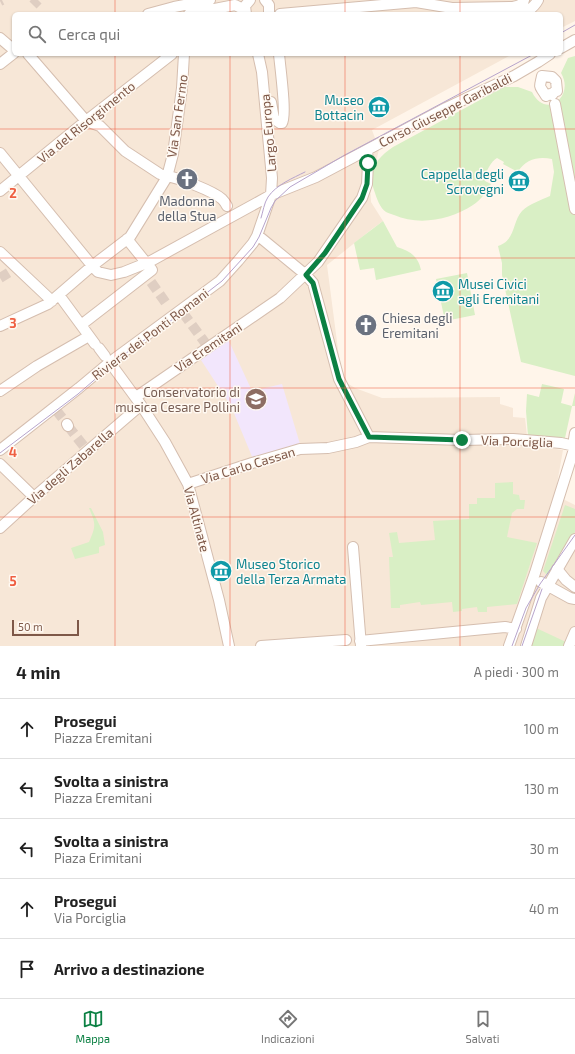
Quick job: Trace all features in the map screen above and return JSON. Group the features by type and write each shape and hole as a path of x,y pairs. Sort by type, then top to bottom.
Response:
{"street":[{"path":"157,12 210,0"},
{"path":"199,12 235,5 245,12 246,4 250,0"},
{"path":"265,0 269,5 269,12"},
{"path":"303,12 416,2 432,2 452,8 520,6 524,0"},
{"path":"498,7 516,12 522,12 534,6 538,0"},
{"path":"0,38 12,48"},
{"path":"563,47 575,40"},
{"path":"0,64 12,55"},
{"path":"30,56 86,121 100,126 125,151 149,168 167,177 174,177 221,198 228,206"},
{"name":"Via del Risorgimento","path":"0,191 169,56"},
{"name":"Via San Fermo","path":"128,238 167,177 173,154 182,88 184,56"},
{"name":"Largo Europa","path":"258,56 262,72 272,165 271,195"},
{"path":"262,56 262,72"},
{"name":"Largo Europa","path":"262,72 270,89 274,119 282,123 284,120 284,107 279,56"},
{"name":"Corso Giuseppe Garibaldi","path":"90,264 98,272 110,275 124,272 146,263 271,195 316,177 446,108 514,76 547,56"},
{"path":"555,104 575,209"},
{"name":"Via Eremitani","path":"138,401 181,365 280,298 306,275 325,253 362,198 367,184 367,150"},
{"path":"0,153 90,264"},
{"name":"Riviera dei Ponti Romani","path":"0,450 55,409 110,362 179,313 220,280 253,243 271,195"},
{"path":"0,326 55,298 90,264 128,238 152,270 148,278 95,343 37,366 0,391"},
{"path":"261,238 306,275 313,283 339,379 369,437"},
{"name":"Via Altinate","path":"0,252 15,269 55,298 95,343 138,401 165,442 188,484 219,600 229,646"},
{"path":"168,306 179,313"},
{"name":"Via degli Zabarella","path":"0,528 87,450 138,401"},
{"name":"Via Porciglia","path":"369,437 513,439 561,443 575,441"},
{"name":"Via Carlo Cassan","path":"188,484 252,462 300,449 328,448 356,442 369,437"},
{"path":"509,646 516,630 535,573 575,441"},
{"path":"0,464 34,497"},
{"path":"526,646 540,598 575,539"},
{"path":"353,547 354,641"},
{"path":"557,569 566,580 575,587"},
{"path":"535,573 538,579 547,585 570,598 575,599"},
{"path":"262,646 354,641 506,627 516,630"},
{"path":"569,646 575,632"}],"shaded area":[{"path":"0,0 575,0 575,21 563,27 563,12 12,12 12,56 509,56 372,130 379,149 377,158 372,167 370,181 371,202 383,221 327,265 342,380 355,388 382,398 500,397 500,404 513,408 513,417 525,418 528,445 563,450 555,495 575,505 575,646 0,646"},
{"name":"Conservatorio di musica Cesare Pollini","path":"228,339 252,391 282,384 300,444 253,459 231,406 201,360"}],"green space":[{"path":"575,56 575,376 521,362 502,275 502,263 498,246 508,240 522,211 532,204 550,196 554,172 552,159 537,158 528,161 518,172 503,164 504,162 497,158 490,165 485,178 485,181 491,184 478,201 464,210 444,218 424,221 404,218 386,212 380,206 372,184 372,176 377,161 393,147 504,87 518,87 532,92 538,100 544,104 557,102 562,97 564,90 564,82 561,73 568,58"},
{"path":"383,221 397,247 406,250 413,255 418,261 421,270 376,280 374,268 360,270 354,243"},
{"path":"467,273 475,315 445,321 436,279"},
{"path":"542,384 564,389 561,403 572,406 565,438 528,436 526,411 527,394 539,397"},
{"path":"575,393 575,406 572,406"},
{"path":"513,482 513,494 519,495 520,500 525,500 524,509 517,509 512,513 507,537 537,543 517,604 487,607 487,612 478,612 477,607 453,612 452,602 421,605 420,602 400,605 400,608 391,608 389,557 393,557 389,533 397,532 399,543 435,540 433,521 469,519 469,504 477,504 477,498 495,498 495,483"},
{"path":"565,505 575,509 575,532 552,571 547,575 543,571"},
{"path":"89,508 91,508 103,532 105,545 99,547 99,553 75,559 71,548 89,542 93,532 94,522"},
{"path":"534,627 566,642 564,646 528,646"}],"tunnel":[{"path":"33,5 38,0"},
{"path":"0,278 13,270"},
{"path":"151,282 168,306"},
{"path":"183,313 206,344"},
{"path":"56,410 67,424"},
{"path":"68,426 86,449"}],"tram line":[{"path":"563,32 575,25"},
{"path":"0,453 78,394 122,356 222,281 253,247 275,201 290,187 343,156 530,56"},
{"path":"261,218 266,202 271,193 285,182 305,172"},
{"path":"512,646 526,608 540,584 575,535"},
{"path":"522,646 542,589"}],"place":[{"name":"Museo Bottacin","path":"379,107"},
{"name":"Madonna della Stua","path":"187,179"},
{"name":"Cappella degli Scrovegni","path":"519,181"},
{"name":"Musei Civici agli Eremitani","path":"443,291"},
{"name":"Chiesa degli Eremitani","path":"366,325"},
{"name":"Conservatorio di musica Cesare Pollini","path":"256,399"},
{"name":"Museo Storico della Terza Armata","path":"221,571"}],"route":[{"path":"368,163 367,184 362,198 325,253 306,275 313,283 339,379 369,437 462,440"}]}
